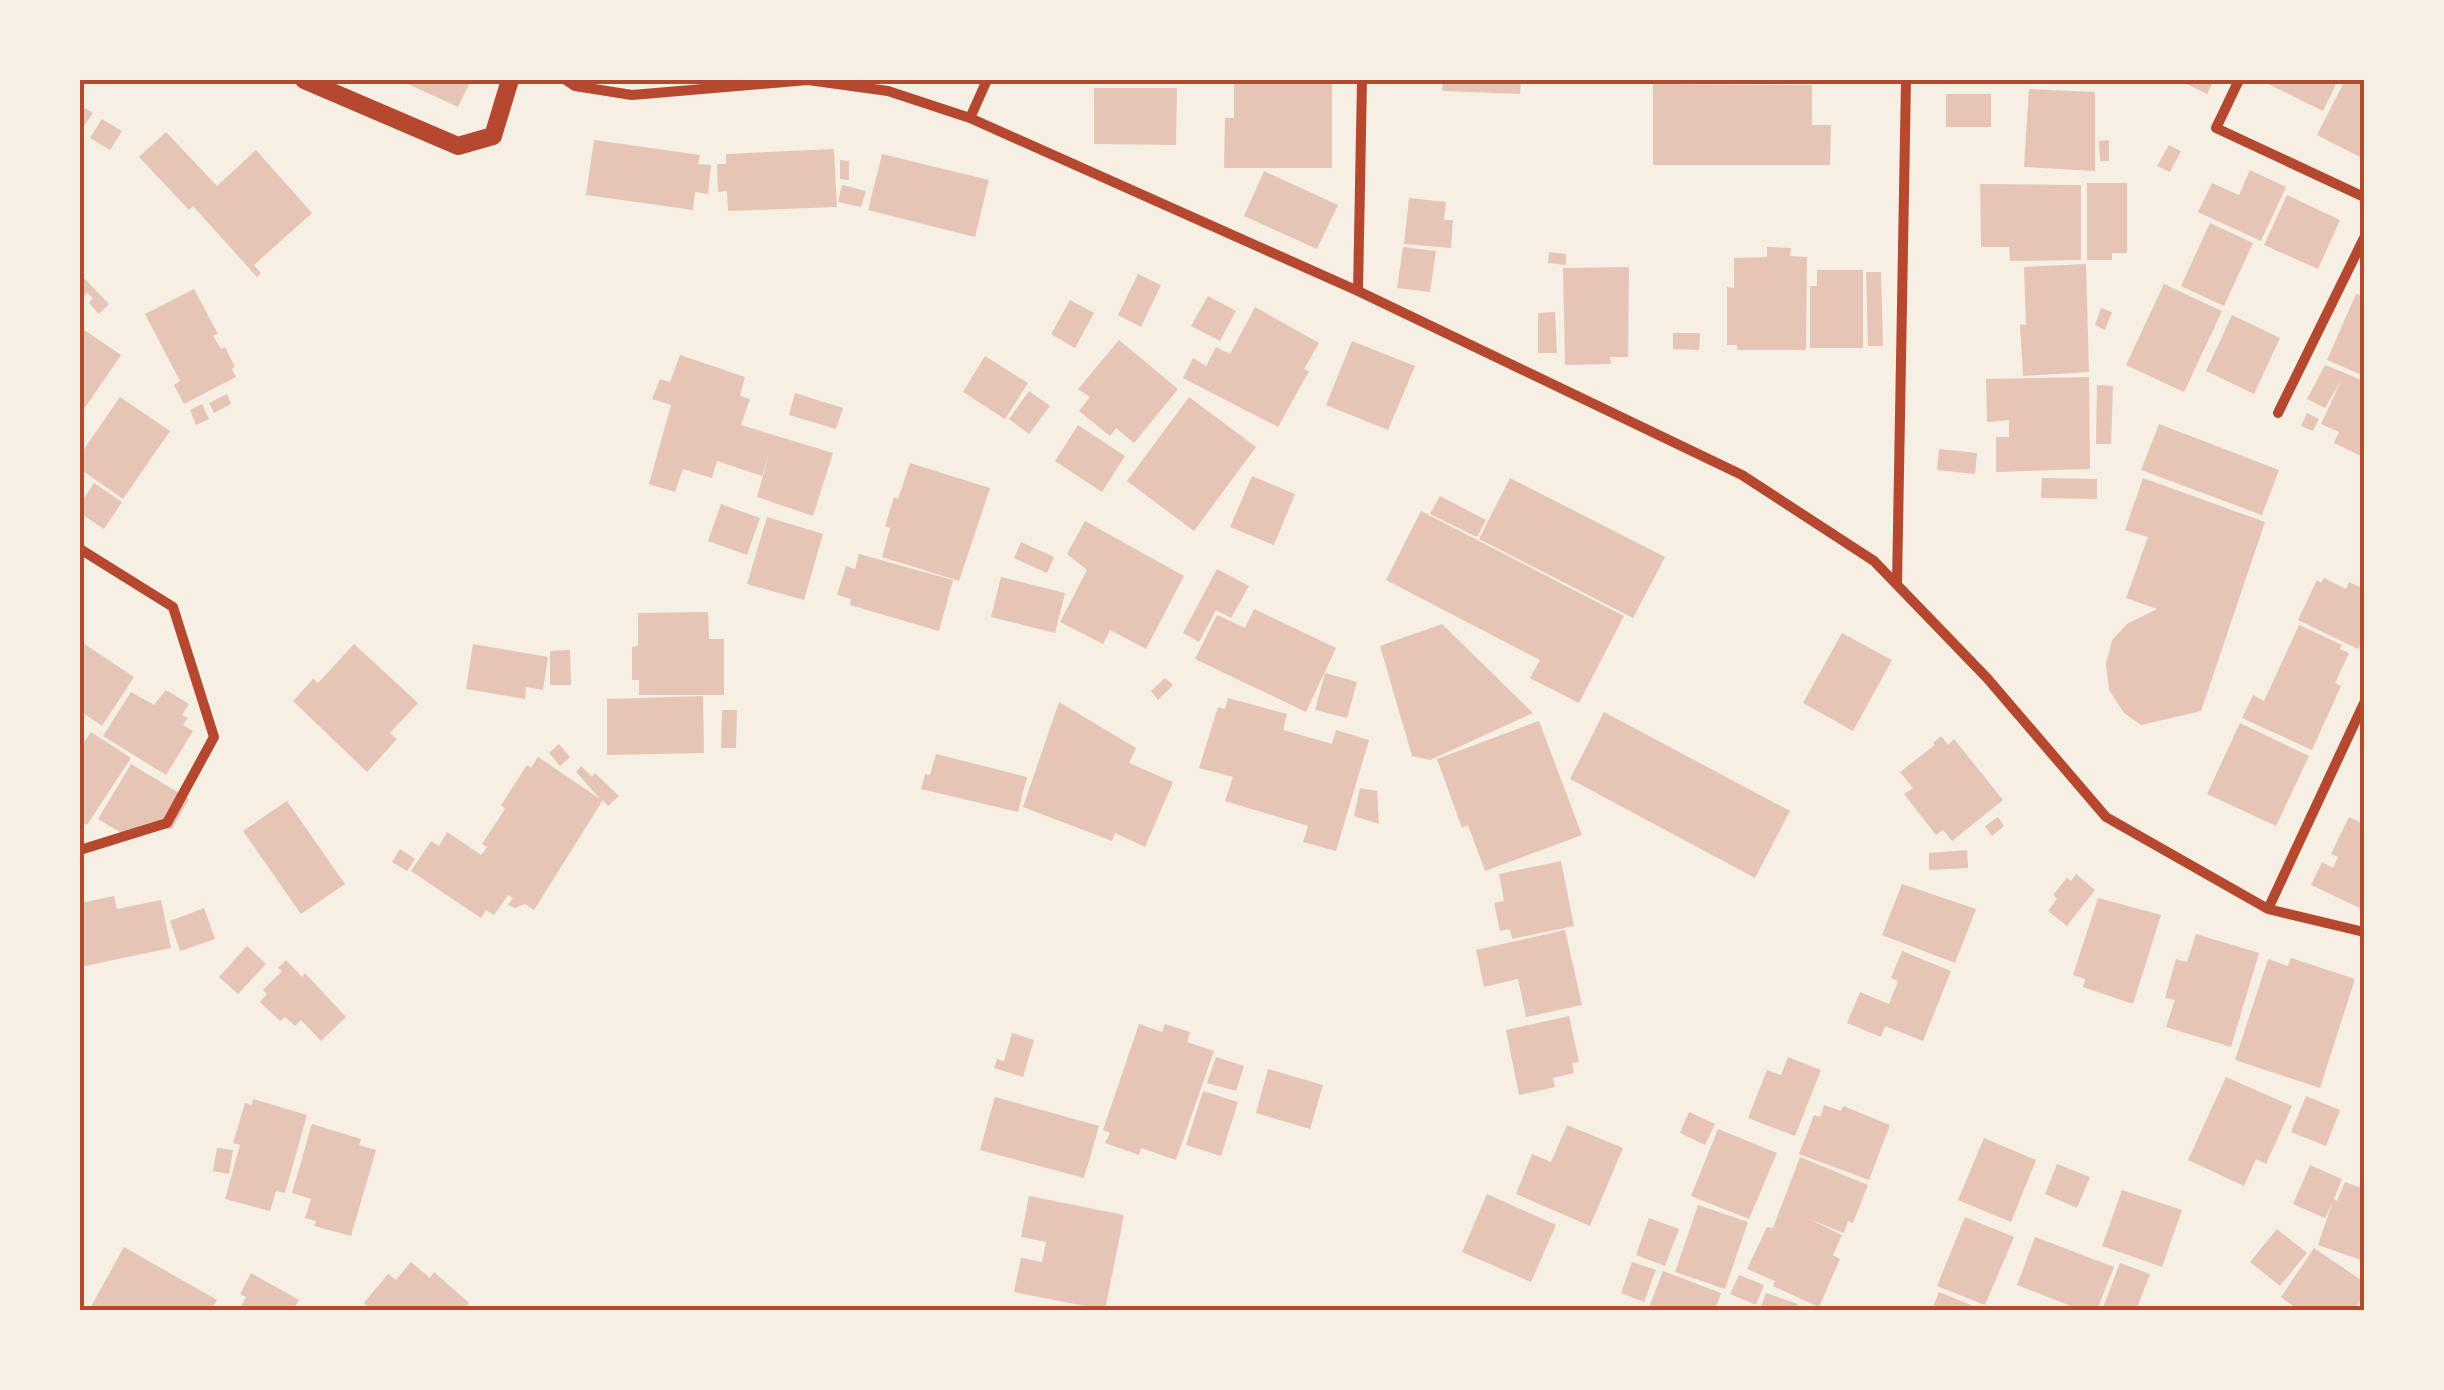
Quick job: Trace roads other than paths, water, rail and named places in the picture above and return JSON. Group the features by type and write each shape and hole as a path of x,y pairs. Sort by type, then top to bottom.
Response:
{"street":[{"path":"304,80 458,146 493,136 510,80"},
{"path":"566,80 575,86 632,96 808,80 888,91 970,118 1358,291 1742,475 1874,560 1987,678 2106,816 2268,909 2364,932"},
{"path":"970,118 986,80"},
{"path":"1358,291 1362,80"},
{"path":"1897,584 1906,80"},
{"path":"2239,80 2216,128 2364,197"},
{"path":"2278,413 2364,238"},
{"path":"80,549 174,606 214,737 167,823 80,850"},
{"path":"2268,909 2364,703"}]}
